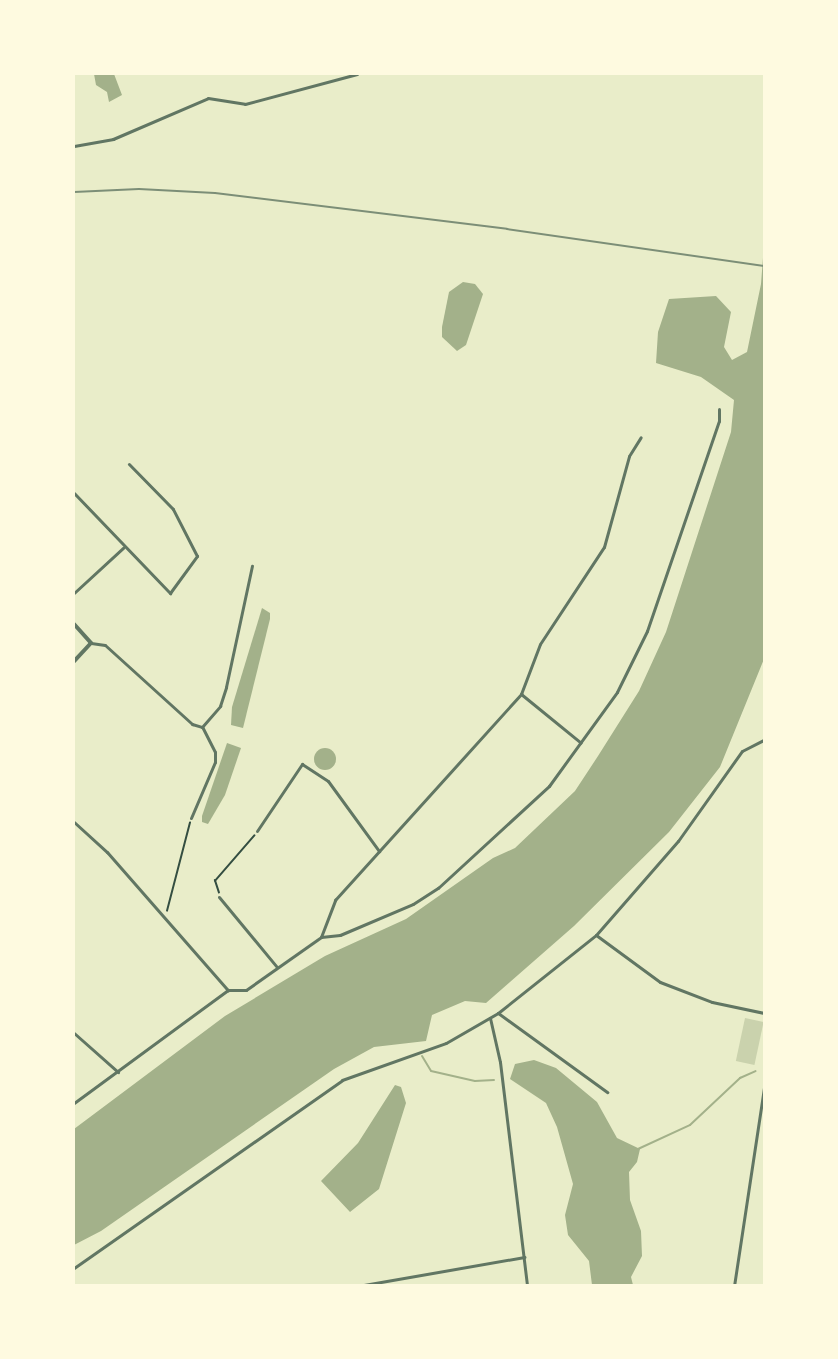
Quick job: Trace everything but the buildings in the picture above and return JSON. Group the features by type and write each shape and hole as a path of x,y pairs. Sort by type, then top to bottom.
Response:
{"street":[{"path":"74,146 113,139 208,98 245,104 357,74"},
{"path":"74,1103 228,990 246,990 321,937 340,935 412,904 438,888 512,824 549,786 617,692 647,631 719,421 719,408"},
{"path":"321,937 335,900 521,694 540,644 604,547 629,456 641,437"},
{"path":"74,493 123,548 170,593 197,556 172,509 129,464"},
{"path":"74,593 123,548"},
{"path":"202,727 220,706 226,687 252,566"},
{"path":"74,624 91,643 105,645 192,724 202,727 215,752 215,762 192,818"},
{"path":"74,661 91,643"},
{"path":"521,694 581,744"},
{"path":"74,1268 342,1080 446,1043 498,1013 596,935 678,841 742,751 765,740"},
{"path":"257,831 302,765 328,781 379,850"},
{"path":"74,822 107,852 228,990"},
{"path":"219,897 277,967"},
{"path":"596,935 660,982 712,1002 765,1013"},
{"path":"498,1013 607,1092"},
{"path":"490,1018 500,1062 527,1286"},
{"path":"74,1033 118,1072"},
{"path":"734,1286 765,1087"},
{"path":"358,1286 524,1257"}],"path":[{"path":"165,918 192,818"},
{"path":"219,897 215,880 246,849 257,831"}],"shaded area":[{"path":"94,74 114,74 122,95 109,102 107,92 96,85"},
{"path":"764,245 764,659 720,767 669,832 574,926 486,1003 465,1001 432,1015 426,1041 374,1047 334,1069 101,1231 74,1245 74,1129 225,1016 325,956 406,919 493,858 515,848 575,791 639,691 666,632 731,432 734,400 701,377 656,363 658,332 669,299 716,296 731,312 724,347 732,360 747,352 761,284"},
{"path":"463,282 475,284 483,294 466,345 457,351 442,337 442,327 449,292"},
{"path":"262,608 270,613 270,619 243,728 231,725 232,707"},
{"path":"227,743 241,748 225,795 208,824 202,822 202,816"},
{"path":"321,748 329,748 336,755 336,763 329,770 321,770 314,763 314,755"},
{"path":"745,1018 764,1022 754,1065 736,1061"},
{"path":"534,1060 556,1068 597,1102 617,1138 640,1149 637,1162 629,1172 630,1200 641,1231 642,1256 631,1277 633,1285 592,1285 589,1261 568,1235 565,1215 573,1184 557,1127 546,1103 510,1079 515,1064"},
{"path":"395,1085 401,1087 406,1103 379,1189 350,1212 321,1181 358,1143"}],"waterway":[{"path":"422,1056 431,1071 475,1081 494,1080"},
{"path":"638,1149 690,1125 740,1078 756,1071"}],"railway":[{"path":"74,192 139,189 215,193 507,229 764,266"}]}
